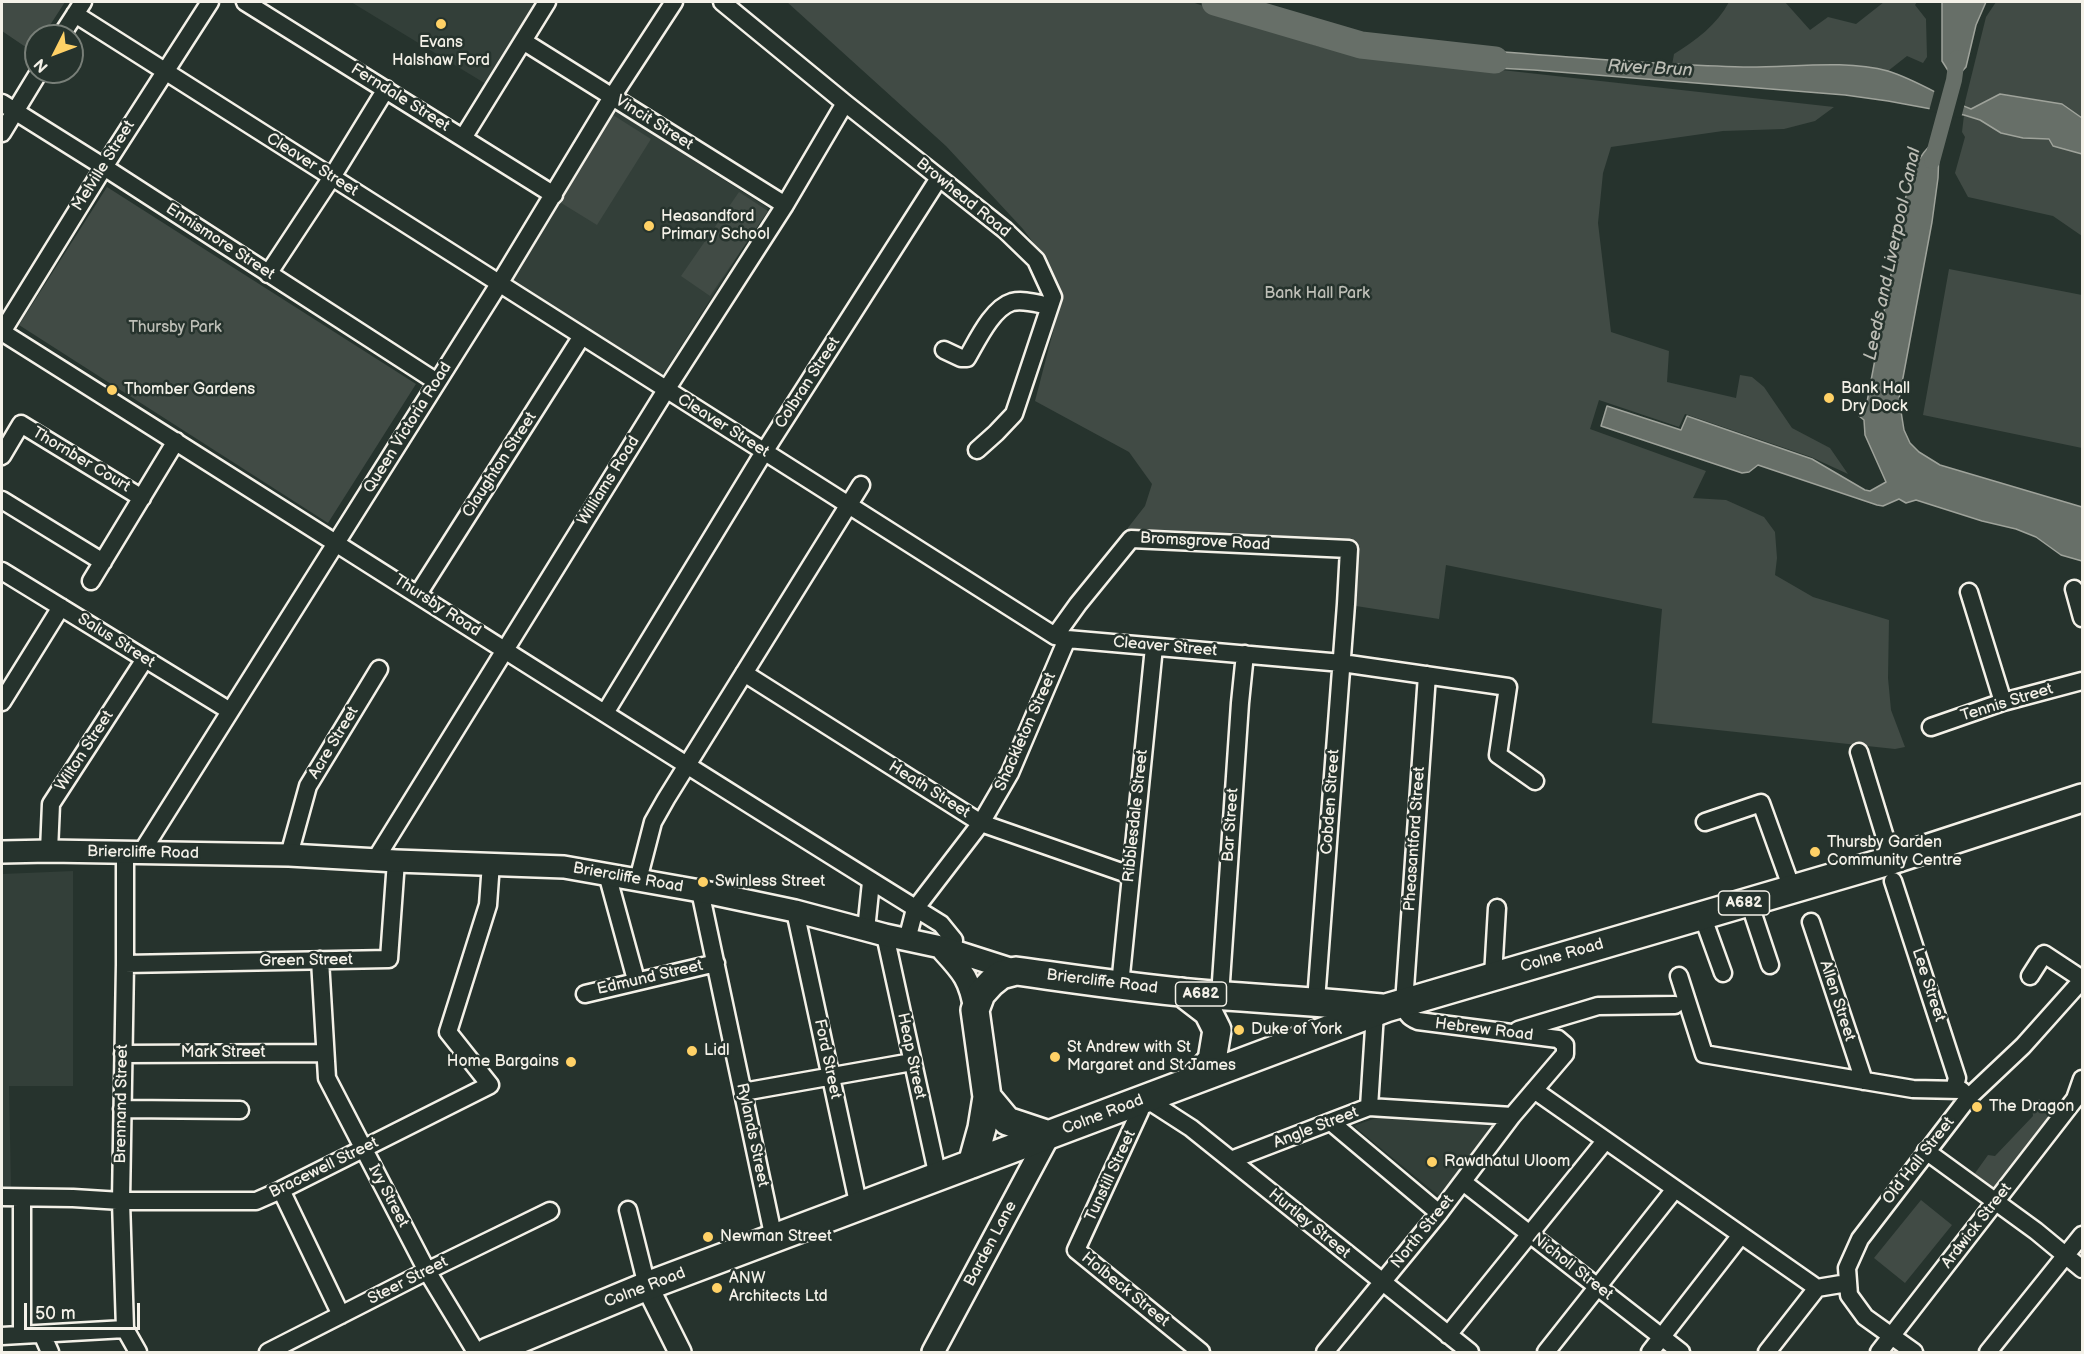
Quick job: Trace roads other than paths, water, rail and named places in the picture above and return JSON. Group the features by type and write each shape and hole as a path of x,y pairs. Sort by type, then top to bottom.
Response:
{"main road":[{"name":"Colne Road","path":"488,1353 647,1286 1388,1008 1792,889 1892,870 2082,798"},
{"name":"Briercliffe Road","path":"1016,971 1220,996 1316,1001 1388,1008"},
{"path":"972,1164 982,1128 987,1097 975,1010 981,994 991,983 1001,975 1016,971"},
{"name":"A682","path":"1182,992 1208,1012 1217,1030 1212,1060 1192,1082"},
{"path":"987,1097 1007,1120 1049,1136"}],"street":[{"name":"Melville Street","path":"2,332 164,71 210,2"},
{"name":"Ferndale Street","path":"245,2 554,195"},
{"path":"463,138 547,2"},
{"name":"Queen Victoria Road","path":"133,853 230,711 499,284 612,97 674,2"},
{"name":"Browhead Road","path":"722,2 1005,230 1036,260 1053,297 1014,414 977,450"},
{"name":"Cleaver Street","path":"79,8 164,71 1061,638 1342,663 1508,687 1498,755 1535,781"},
{"path":"69,24 79,8"},
{"name":"Vincit Street","path":"523,41 785,205"},
{"path":"2,133 8,107 28,84"},
{"path":"268,274 386,89"},
{"name":"Williams Road","path":"375,860 666,390 785,205 845,103"},
{"name":"Ennismore Street","path":"8,107 437,382"},
{"name":"Colbran Street","path":"604,713 764,452 939,178"},
{"path":"944,350 967,358 991,318 1010,303 1024,301 1050,306"},
{"name":"Thursby Road","path":"2,332 686,766 941,924 954,940 947,949"},
{"name":"Claughton Street","path":"418,594 582,336"},
{"name":"Thornber Court","path":"2,456 21,424 142,498"},
{"name":"Thornber Court","path":"91,581 176,441"},
{"path":"638,880 653,822 861,485"},
{"path":"2,500 103,562"},
{"name":"Bromsgrove Road","path":"1061,638 1078,604 1131,539 1349,549 1346,604"},
{"name":"Salus Street","path":"2,571 230,711"},
{"path":"2073,589 2082,618"},
{"path":"1969,592 2003,702"},
{"name":"Cobden Street","path":"1316,1001 1346,604"},
{"path":"2,702 61,607"},
{"name":"Shackleton Street","path":"915,909 981,823 1010,773 1061,638"},
{"name":"Ribblesdale Street","path":"1120,985 1154,646"},
{"name":"Bar Street","path":"1220,996 1245,654"},
{"name":"Wilton Street","path":"49,851 51,804 145,659"},
{"name":"Acre Street","path":"289,855 308,786 379,669"},
{"name":"Heath Street","path":"744,673 981,823 1130,875"},
{"name":"Pheasantford Street","path":"1369,1107 1388,1008 1427,675"},
{"name":"Tennis Street","path":"1931,727 2003,702 2082,681"},
{"name":"Lee Street","path":"1859,752 1892,870 1961,1094"},
{"path":"1705,822 1761,803 1792,889"},
{"name":"Briercliffe Road","path":"2,852 289,855 564,867 700,891 795,911 947,949 1016,971"},
{"name":"Brennand Street","path":"133,853 125,964 121,1201 125,1329 138,1353"},
{"name":"Green Street","path":"125,964 389,959 396,861"},
{"name":"Bracewell Street","path":"2,1197 121,1201 256,1201 490,1085 448,1032 488,905 491,863"},
{"path":"607,874 636,980"},
{"path":"871,882 876,933"},
{"name":"Rylands Street","path":"700,891 774,1239"},
{"path":"1749,902 1770,965"},
{"path":"1493,976 1497,908"},
{"path":"907,940 915,909"},
{"name":"Ford Street","path":"795,911 859,1207"},
{"path":"1702,915 1724,973"},
{"name":"Allen Street","path":"1811,922 1864,1081"},
{"name":"Heap Street","path":"876,933 912,1062 938,1177"},
{"path":"947,949 972,990 975,1010"},
{"path":"2030,976 2044,954 2082,980"},
{"name":"Ivy Street","path":"320,960 327,1078 427,1270 476,1353"},
{"name":"Edmund Street","path":"585,994 636,980 716,963"},
{"path":"1679,976 1704,1054 1912,1089 1961,1094"},
{"name":"Old Hall Street","path":"1847,1283 1847,1268 1860,1239 1926,1151 1961,1094 2023,1046 2082,980"},
{"path":"1511,1032 1598,1006 1675,1005"},
{"name":"Hebrew Road","path":"1388,1008 1418,1021 1558,1039 1565,1045 1565,1054"},
{"name":"Mark Street","path":"123,1054 324,1053"},
{"name":"North Street","path":"1331,1350 1512,1116 1565,1054"},
{"path":"743,1092 912,1062"},
{"name":"Ardwick Street","path":"1879,1353 2075,1099 2082,1079"},
{"path":"1534,1090 1817,1288"},
{"name":"Hurtley Street","path":"1143,1100 1191,1128 1470,1353"},
{"name":"Tunstill Street","path":"1076,1250 1143,1100"},
{"name":"Angle Street","path":"1231,1161 1369,1107 1512,1116"},
{"path":"122,1109 240,1110"},
{"path":"1332,1123 1439,1213"},
{"name":"Barden Lane","path":"933,1353 1049,1136"},
{"path":"1448,1335 1605,1141"},
{"path":"1926,1151 2082,1269"},
{"name":"Nicholl Street","path":"1463,1182 1681,1353"},
{"path":"1546,1353 1675,1189"},
{"path":"281,1190 341,1315"},
{"path":"22,1198 22,1335"},
{"path":"628,1210 647,1286 680,1353"},
{"name":"Steer Street","path":"268,1353 427,1270 550,1211"},
{"path":"1650,1353 1741,1235"},
{"path":"1988,1353 2082,1235"},
{"name":"Holbeck Street","path":"1076,1250 1201,1353"},
{"path":"1767,1353 1817,1288 1847,1283 1849,1295 1865,1317 1914,1353"},
{"path":"2,1336 125,1329"},
{"path":"42,1334 51,1353"}],"water":[{"path":"1942,2 1986,2 1976,25 1966,67 1954,80 1942,61"},
{"path":"1460,49 1707,66 1853,65 1871,67 1899,75 1971,109 2000,94 2062,104 2082,118 2082,154 2053,146 2049,139 2023,138 2001,133 1980,120 1964,115 1888,101 1845,95 1459,66"},
{"path":"1936,140 1939,153 1938,178 1932,222 1899,399 1904,430 1910,443 1919,452 1940,465 2082,507 2082,561 2061,555 2036,537 2016,529 1916,500 1906,503 1899,499 1883,506 1877,505 1758,465 1749,472 1742,473 1601,426 1607,406 1681,430 1687,416 1812,459 1865,490 1870,491 1886,482 1865,435 1864,420 1859,416 1861,407 1867,402 1905,200 1915,167 1929,146"}],"waterway":[{"name":"River Brun","path":"1215,2 1361,45 1495,60"},
{"name":"Leeds and Liverpool Canal","path":"1932,161 1954,80 1957,58"}],"place":[{"name":"Evans Halshaw Ford","path":"441,24"},
{"name":"Heasandford Primary School","path":"649,226"},
{"name":"Thomber Gardens","path":"112,390"},
{"name":"Bank Hall Dry Dock","path":"1829,398"},
{"name":"Thursby Garden Community Centre","path":"1815,852"},
{"name":"Swinless Street","path":"703,882"},
{"name":"Duke of York","path":"1239,1030"},
{"name":"Lidl","path":"692,1051"},
{"name":"St Andrew with St Margaret and St James","path":"1055,1057"},
{"name":"Home Bargains","path":"571,1062"},
{"name":"The Dragon","path":"1977,1107"},
{"name":"Rawdhatul Uloom","path":"1432,1162"},
{"name":"Newman Street","path":"708,1237"},
{"name":"ANW Architects Ltd","path":"717,1288"}],"park label":[{"name":"Bank Hall Park","path":"1317,294"},
{"name":"Thursby Park","path":"175,328"}]}
